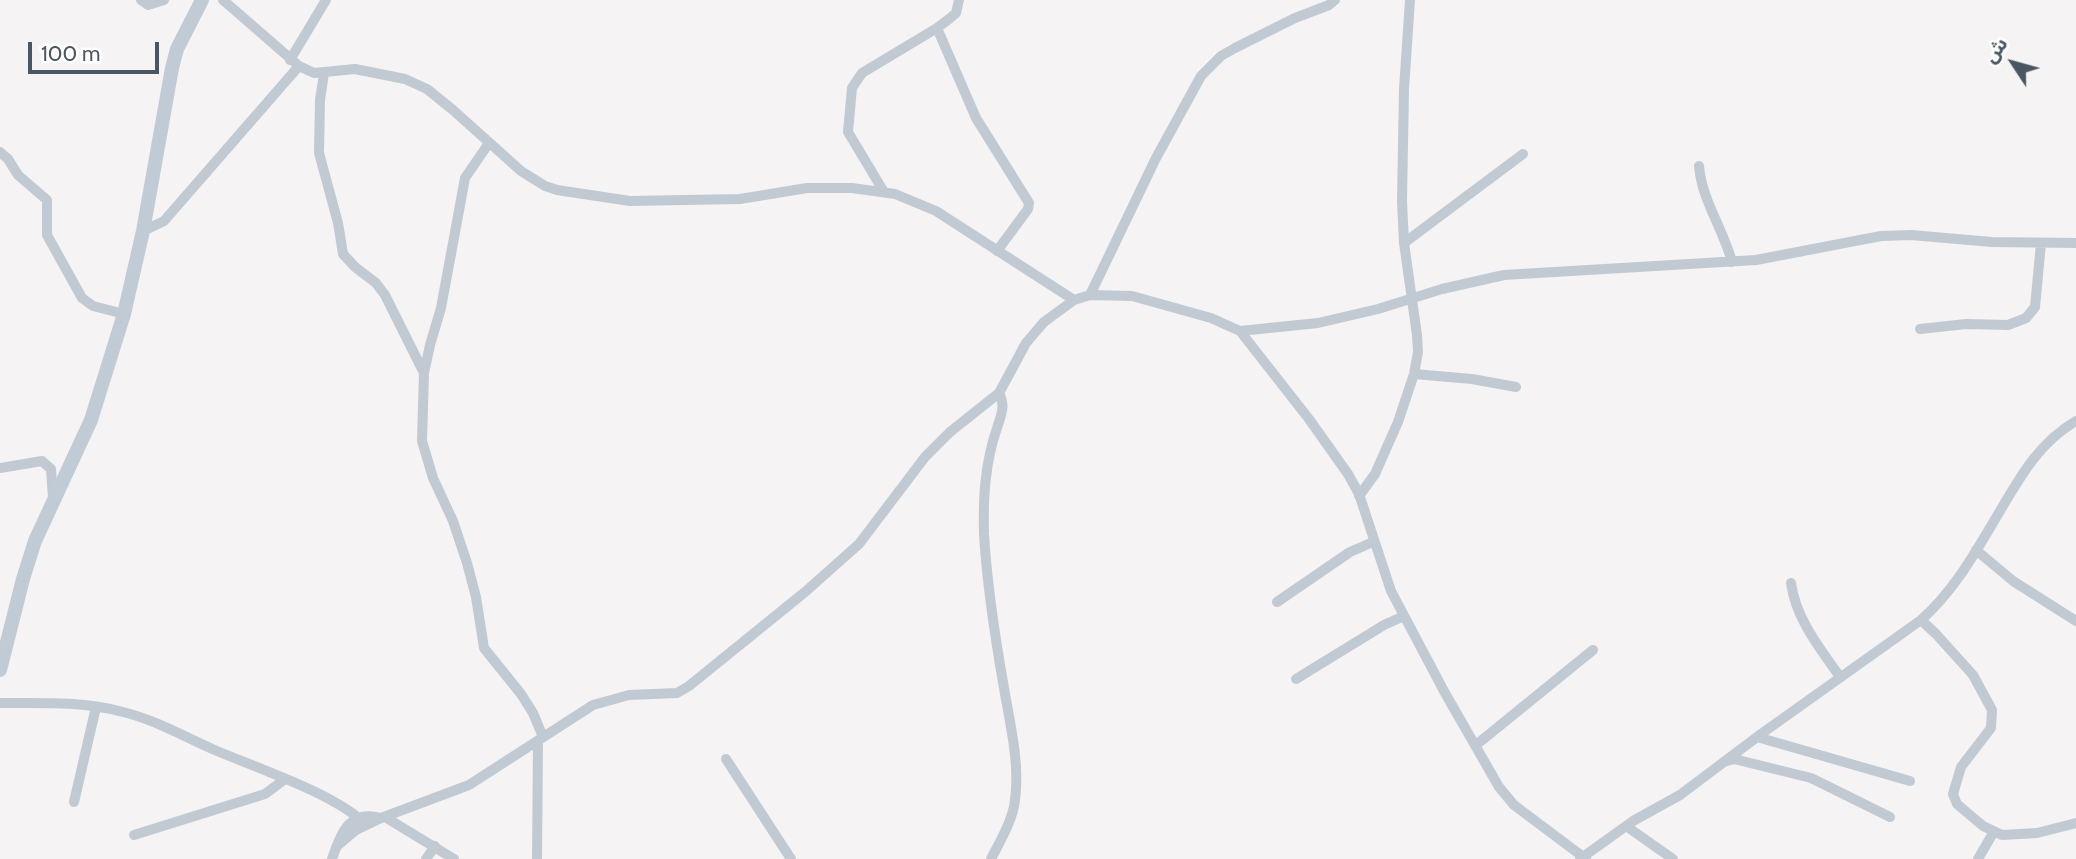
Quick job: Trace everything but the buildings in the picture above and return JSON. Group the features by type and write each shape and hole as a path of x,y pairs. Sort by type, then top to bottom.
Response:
{"main road":[{"path":"0,670 35,541 90,420 124,314 143,231 177,49 202,0"}],"street":[{"path":"141,0 148,5 164,0"},
{"path":"223,0 294,63 314,72 355,69 405,79 436,96 514,167 545,186 630,201 740,199 807,188 852,188 884,192 936,211 1074,300"},
{"path":"143,231 164,221 294,63 326,0"},
{"path":"884,192 848,132 852,89 862,73 937,29 956,13 959,0"},
{"path":"1090,295 1156,158 1201,76 1228,52 1335,0"},
{"path":"1359,496 1368,486 1384,454 1414,374 1417,335 1404,243 1404,89 1410,0"},
{"path":"937,29 976,118 1029,203 1028,209 997,251"},
{"path":"324,73 320,100 319,153 338,223 343,254 376,283 385,295 424,373"},
{"path":"489,144 465,178 442,308 424,373 422,441 433,478 453,521 467,563 484,648 533,713 540,739 537,859"},
{"path":"0,152 18,175 47,200 47,235 82,298 93,306 124,314"},
{"path":"1404,243 1523,155"},
{"path":"1699,166 1704,196 1723,232 1732,262"},
{"path":"1240,331 1318,323 1504,275 1732,262 1768,258 1861,238 1891,236 2076,243"},
{"path":"1920,328 1966,324 2007,325 2026,318 2035,307 2041,243"},
{"path":"383,817 469,785 593,705 629,695 677,693 689,686 842,562 870,532 897,491 925,457 950,432 999,393 1013,363 1033,334 1055,312 1074,300 1090,295 1122,294 1146,299 1212,318 1240,331 1335,454 1359,496 1391,591 1506,796 1583,858 1626,826 1680,794 1921,620 1950,590 2031,461 2047,442 2076,421"},
{"path":"1414,374 1472,379 1516,387"},
{"path":"991,859 1011,817 1016,786 1011,728 993,626 986,564 985,474 1004,407 999,393"},
{"path":"0,468 42,461 47,464 52,475 53,501"},
{"path":"1277,602 1350,552 1373,542"},
{"path":"1976,550 2013,581 2076,621"},
{"path":"1791,583 1799,614 1840,677"},
{"path":"1296,679 1384,625 1404,616"},
{"path":"1921,620 1960,659 1989,702 1993,721 1991,728 1961,767 1953,794 1957,804 1993,832 2010,836 2072,827"},
{"path":"1476,745 1593,650"},
{"path":"0,703 59,703 124,712 285,779 362,821"},
{"path":"74,802 96,707"},
{"path":"1757,737 1910,781"},
{"path":"726,759 791,859"},
{"path":"1721,763 1734,759 1811,778 1890,817"},
{"path":"134,835 265,794 285,779"},
{"path":"332,859 339,836 351,823 362,821 369,815 383,817 454,859"},
{"path":"1626,826 1673,859"},
{"path":"1978,859 1993,832"},
{"path":"426,859 435,846"}]}
